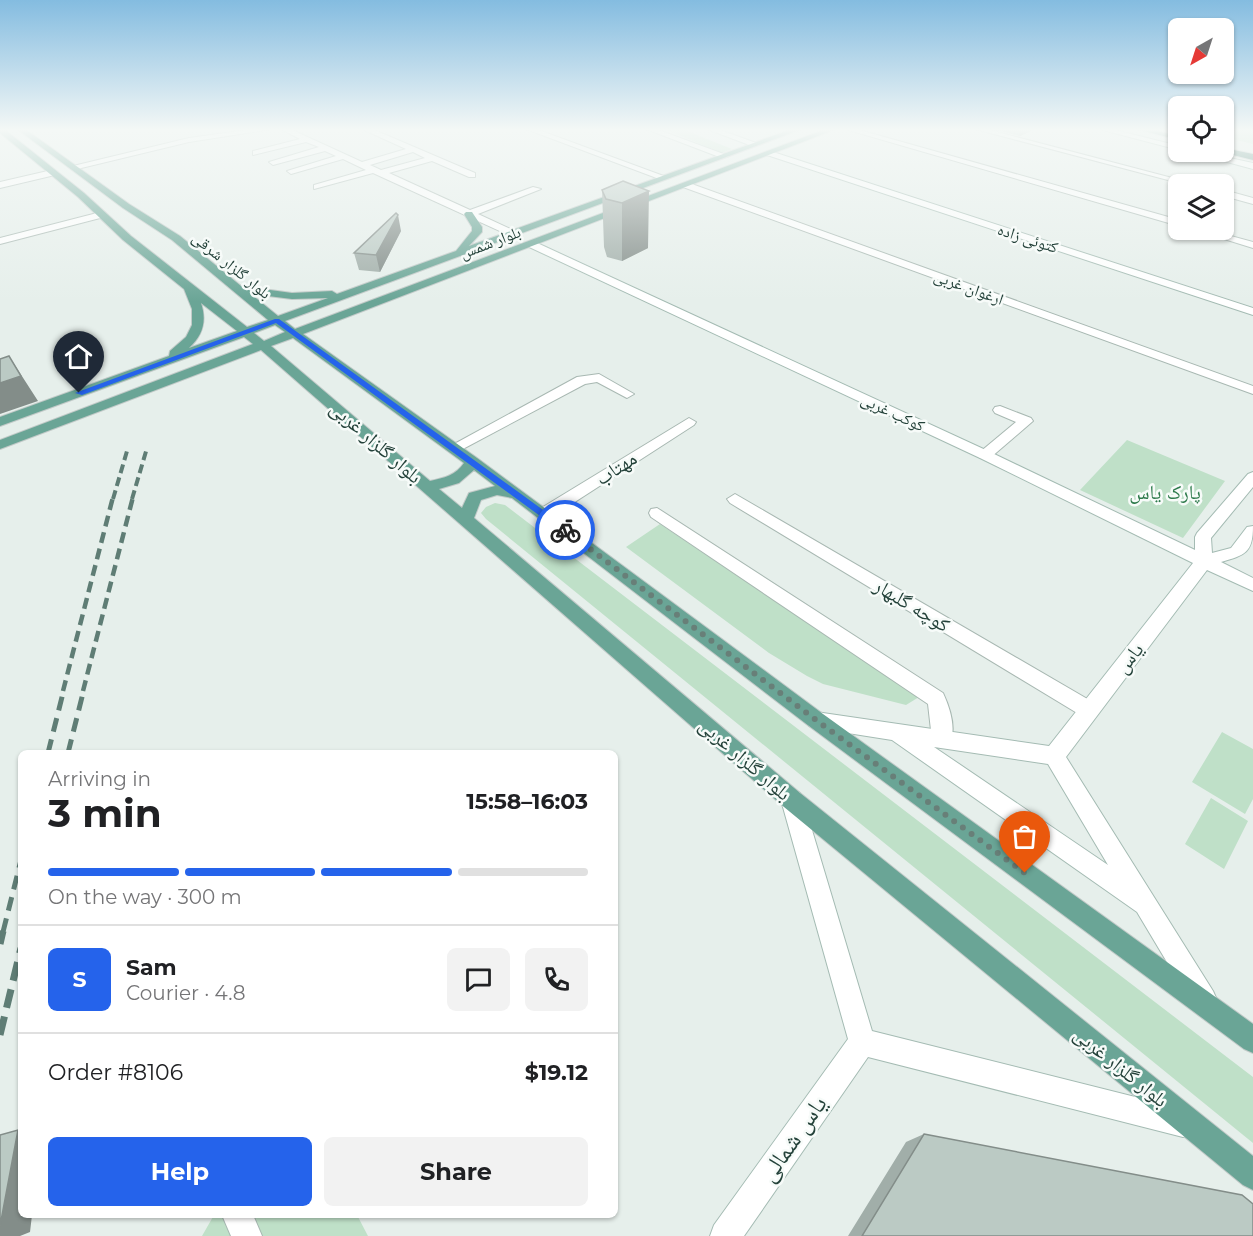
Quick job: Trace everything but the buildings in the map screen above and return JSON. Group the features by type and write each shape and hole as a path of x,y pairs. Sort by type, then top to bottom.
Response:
{"main road":[{"path":"70,187 112,226 143,236 160,235 176,238"},
{"name":"بلوار گلزار شرقی","path":"100,187 176,238 277,321"},
{"name":"بلوار شمس","path":"246,332 641,187"},
{"name":"بلوار شمس","path":"0,445 682,187"},
{"path":"447,258 472,240 477,232 477,227 468,213"},
{"path":"143,236 149,222 144,216"},
{"path":"112,226 143,236 189,287 246,332"},
{"path":"158,365 185,347 194,337 199,326 200,315 189,287"},
{"path":"236,288 292,296 355,292"},
{"name":"بلوار گلزار غربی","path":"277,321 517,494 816,720 1253,1040"},
{"path":"0,422 246,332"},
{"name":"بلوار گلزار غربی","path":"246,332 792,800 1253,1175"},
{"path":"427,486 456,479 467,471 472,461"},
{"path":"466,519 474,497 497,490 517,494"}],"street":[{"path":"410,187 513,234"},
{"name":"ارغوان غربی","path":"691,187 1253,390"},
{"name":"کتوئی زاده","path":"872,187 1253,312"},
{"path":"1051,187 1168,220"},
{"path":"468,213 536,189"},
{"path":"1234,196 1253,201"},
{"path":"0,241 101,215"},
{"path":"1234,240 1253,245"},
{"name":"کوکب غربی","path":"531,244 985,455 1253,585"},
{"path":"454,448 582,380 599,378 627,394"},
{"path":"985,455 1026,421 1000,410"},
{"name":"مهتاب","path":"544,514 689,422"},
{"path":"1253,477 1203,537 1204,561 1237,552 1253,531"},
{"name":"کوچه گلبهار","path":"735,499 1089,710"},
{"path":"657,513 936,699 940,708 942,739"},
{"name":"یاس","path":"1054,756 1204,561"},
{"path":"816,720 1054,756 1208,1006"},
{"path":"898,732 1143,903"},
{"path":"792,800 862,1042 1192,1125"},
{"name":"یاس شمالی","path":"725,1236 862,1042"},
{"path":"238,1218 247,1236"}],"green space":[{"name":"پارک یاس","path":"1127,440 1225,481 1183,538 1080,490"},
{"path":"495,503 505,505 1253,1077 1253,1143 486,519 481,513 486,507"},
{"path":"660,524 919,697 906,705 823,684 769,653 626,547"},
{"path":"1222,732 1253,749 1253,799 1245,814 1192,782"},
{"path":"1211,798 1248,821 1224,869 1185,844"},
{"path":"212,1218 227,1218 236,1236 202,1236"},
{"path":"248,1218 359,1218 368,1236 257,1236"}],"railway":[{"path":"132,499 147,448"},
{"path":"113,499 127,451"},
{"path":"63,691 113,497"},
{"path":"83,691 133,497"},
{"path":"49,750 64,689"},
{"path":"69,750 84,689"},
{"path":"3,932 18,872"},
{"path":"0,944 3,931"},
{"path":"0,1035 18,960"}],"way so far":[{"path":"565,530 816,720 1025,873"}],"route":[{"path":"79,393 277,321 565,530"}]}
